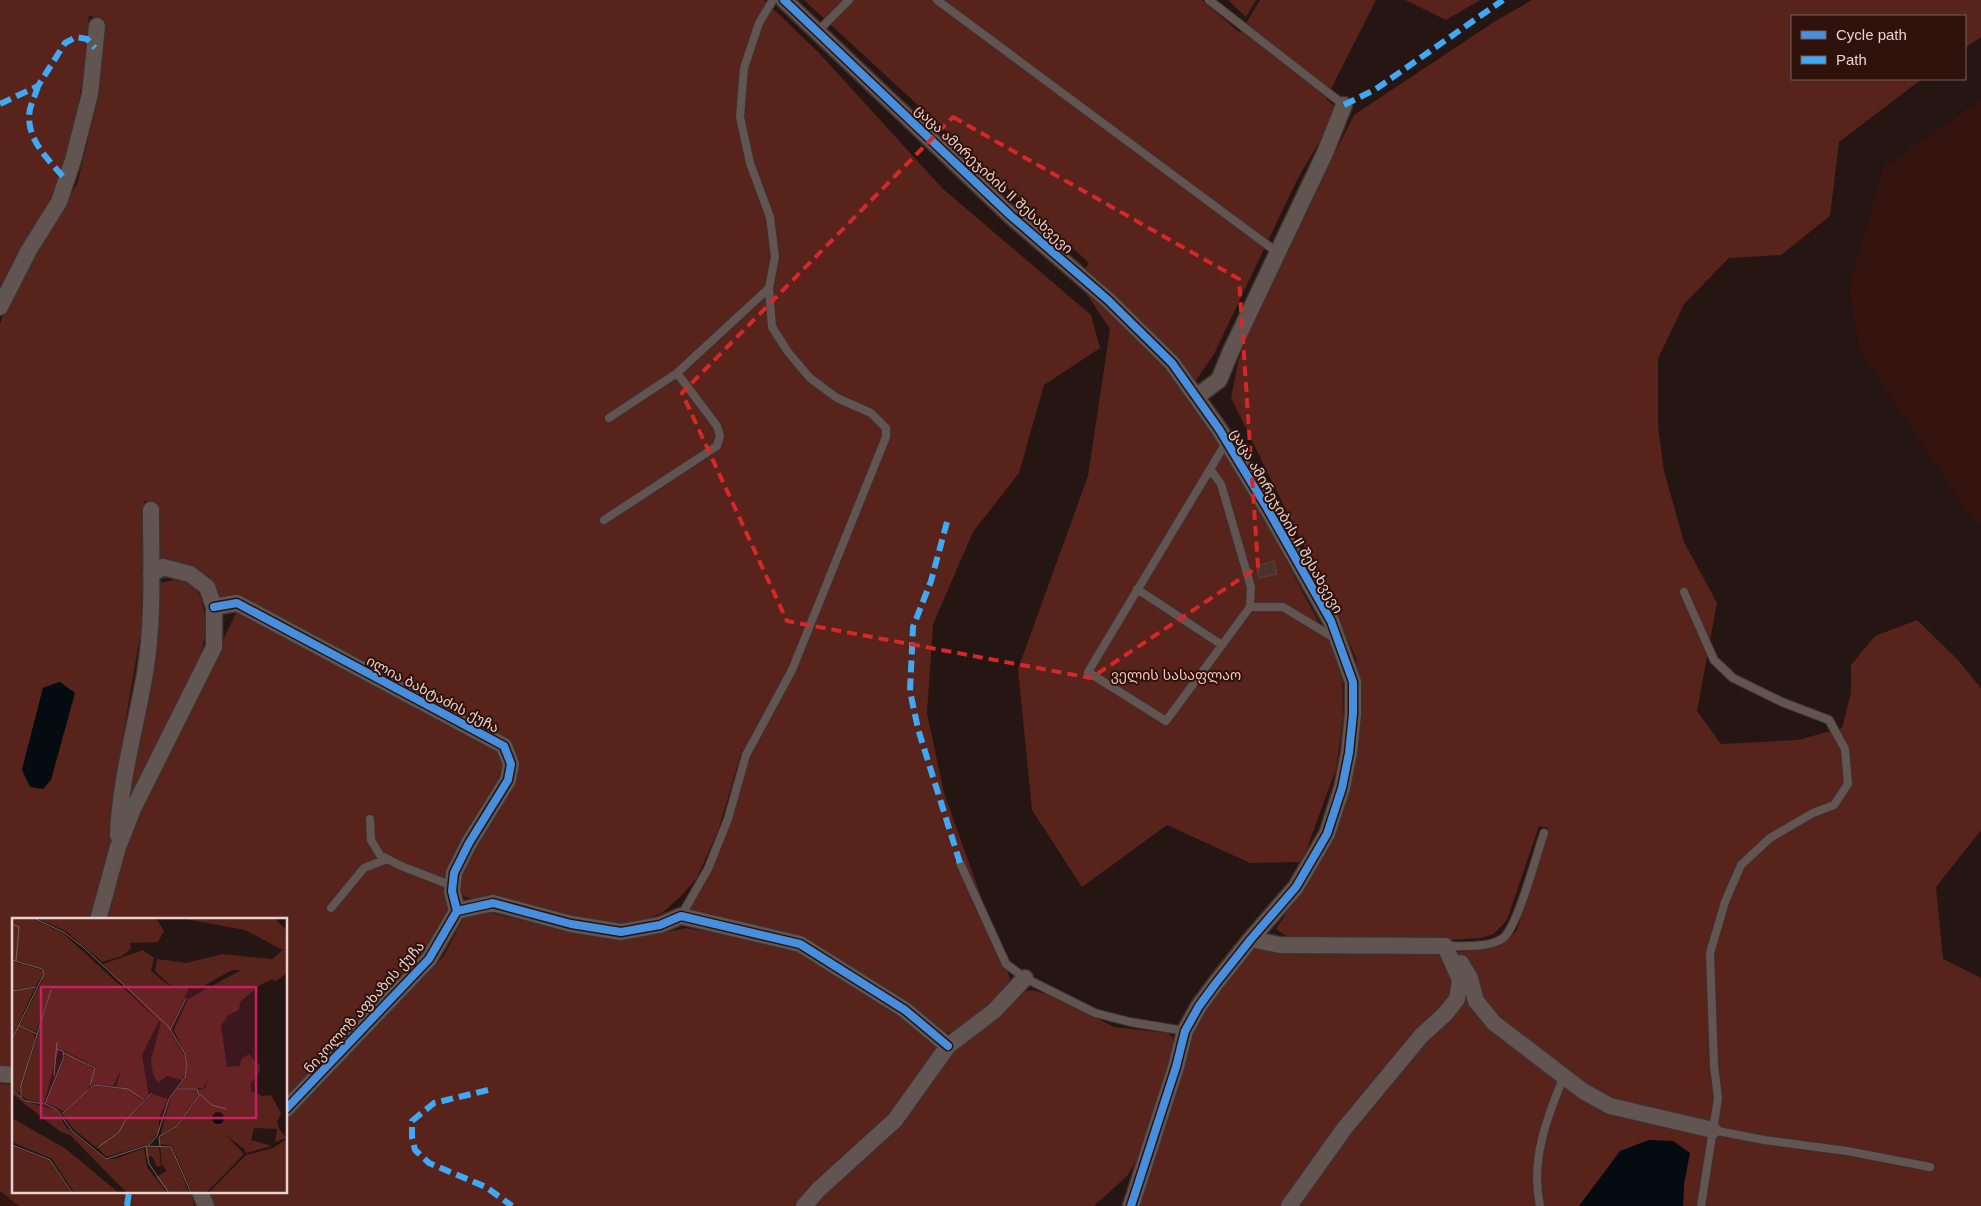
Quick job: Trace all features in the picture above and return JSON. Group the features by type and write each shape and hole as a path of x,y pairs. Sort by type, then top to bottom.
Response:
{"street":[{"name":"ცაცა ამირეჯიბის II შესახვევი","path":"784,0 1011,216 1108,300 1172,363 1227,440 1267,508 1331,621 1353,682 1349,753 1342,788 1327,834 1296,887 1250,939 1198,1006 1185,1031 1176,1067 1131,1206"},
{"path":"0,307 29,250 59,202 73,160 90,94 97,26"},
{"path":"1196,396 1219,380 1324,153 1344,105"},
{"path":"118,847 119,805 145,672 150,608 151,510"},
{"path":"99,918 118,847 145,784 214,647 214,607 207,587 190,574 163,566 151,574"},
{"name":"ილია ბახტაძის ქუჩა","path":"214,607 237,603 504,746 511,764 508,780 469,842 454,873 452,891 457,911"},
{"path":"457,911 493,903 571,924 620,932 660,925 681,916 800,944 905,1010 948,1046"},
{"name":"ნიკოლოზ აფხაზის ქუჩა","path":"288,1107 429,959 457,911"},
{"path":"1250,939 1280,945 1445,946 1458,956 1470,978 1476,1001 1494,1023 1583,1091 1610,1106 1713,1130"},
{"path":"1289,1206 1344,1129 1421,1036 1446,1013 1457,999 1460,980 1445,946"},
{"path":"804,1206 818,1190 895,1120 948,1046 994,1010 1024,978"},
{"path":"201,1194 206,1206"}],"lane":[{"path":"681,916 708,869 728,819 746,755 792,670 886,436 886,428 871,414 837,398 810,378 788,352 772,327 769,288 775,257 770,217 750,163 740,117 744,68 759,23 774,0"},
{"path":"818,32 849,0"},
{"path":"937,0 1278,253"},
{"path":"1210,0 1344,105"},
{"path":"609,418 677,373 769,288"},
{"path":"604,520 717,446 720,436 717,426 677,373"},
{"path":"1210,469 1220,484 1251,587 1250,607 1166,721 1088,672 1227,440"},
{"path":"1137,589 1222,645"},
{"path":"1684,592 1714,660 1733,678 1782,702 1828,720 1845,749 1848,784 1834,805 1813,813 1770,838 1741,865 1724,902 1710,953 1714,1066 1718,1098 1700,1206"},
{"path":"1250,607 1283,607 1338,640"},
{"path":"370,819 372,840 380,855 453,886"},
{"path":"1445,946 1482,945 1502,939 1510,929 1520,907 1544,833"},
{"path":"331,908 364,868 387,859"},
{"path":"960,862 1006,964 1024,978 1095,1013 1130,1022 1185,1031"},
{"path":"1540,1206 1538,1196 1538,1160 1547,1117 1564,1076"},
{"path":"1713,1130 1764,1140 1847,1151 1930,1167"}],"highlighted area":[{"path":"953,117 1239,279 1258,567 1091,678 787,621 682,393"}],"shaded area":[{"path":"1981,100 1981,523 1971,518 1859,348 1849,289 1883,168"},
{"path":"60,682 75,693 51,780 43,789 30,787 22,770 43,688"},
{"path":"1649,1140 1673,1141 1690,1153 1684,1184 1683,1206 1579,1206 1620,1151"},
{"path":"0,1191 19,1206 0,1206"}],"green space":[{"path":"0,0 764,0 820,54 942,188 1091,315 1100,348 1044,385 1019,473 973,532 933,624 927,713 944,793 1010,978 1001,996 987,1010 952,1033 941,1031 813,944 693,916 689,910 707,879 730,824 750,754 742,750 719,828 697,878 662,913 633,924 615,923 566,917 465,897 459,891 459,881 464,867 515,762 221,599 209,576 177,563 156,562 157,503 144,501 141,630 110,813 111,843 90,918 12,918 12,1067 0,1066 0,324 3,315 77,184 99,96 104,19 89,16 81,88 70,150 42,219 0,285","holes":["59,682 22,770 43,688"]},
{"name":"ველის სასაფლაო","path":"804,0 1202,0 1240,33 1260,0 1376,0 1326,99 1338,109 1296,182 1214,354 1185,396 1233,461 1342,666 1343,719 1336,769 1302,862 1250,863 1167,825 1082,887 1032,810 1018,669 1088,476 1110,329 1077,279 1089,263"},
{"path":"1228,0 1256,0 1246,17"},
{"path":"1405,0 1480,0 1446,20"},
{"path":"1532,0 1981,0 1981,37 1966,47 1966,15 1791,15 1791,80 1921,80 1839,142 1830,216 1781,255 1729,258 1684,304 1658,359 1658,426 1664,471 1684,542 1717,603 1697,711 1721,744 1798,740 1842,728 1851,693 1851,665 1875,636 1917,620 1958,660 1981,688 1981,830 1936,887 1943,959 1981,978 1981,1206 1683,1206 1684,1184 1595,1186 1579,1206 1296,1206 1356,1122 1460,1006 1452,952 1495,947 1517,930 1548,828 1539,826 1507,920 1494,934 1480,938 1436,941 1292,940 1276,929 1320,861 1336,827 1359,750 1361,684 1356,658 1325,589 1231,398 1238,362 1259,303 1354,115 1497,20"},
{"path":"178,579 193,585 201,598 207,625 201,654 128,806 152,669 160,583"},
{"path":"237,611 495,748 502,761 502,771 469,827 448,870 449,916 422,958 288,1097 288,918 107,918 130,833"},
{"path":"487,912 572,933 633,939 686,928 793,948 895,1012 939,1049 891,1111 798,1206 215,1206 210,1194 288,1194 288,1117 294,1113 443,957 465,916"},
{"path":"1252,948 1302,952 1432,950 1444,960 1450,971 1452,984 1451,999 1291,1190 1281,1206 1138,1206 1198,1020"},
{"path":"1032,990 1053,996 1114,1027 1168,1033 1173,1038 1174,1050 1143,1151 1127,1176 1094,1206 812,1206 952,1051 1019,993"},
{"path":"0,1084 12,1085 12,1194 191,1194 194,1206 19,1206 0,1191"}],"building":[{"path":"1274,561 1277,574 1259,578 1256,566"}],"marked path":[{"path":"1344,105 1376,89 1503,0"},
{"path":"0,104 38,86 65,43 76,37 87,39 95,48"},
{"path":"38,86 30,109 29,120 31,130 39,148 66,180"},
{"path":"947,522 931,581 913,627 910,691 918,729 960,863"},
{"path":"488,1090 434,1103 412,1121 412,1137 415,1150 429,1163 486,1187 512,1206"},
{"path":"127,1206 129,1194"}],"cycle path":[{"path":"784,0 1011,216 1108,300 1172,363 1219,429 1267,508 1331,621 1353,682 1353,714 1349,753 1342,788 1327,834 1296,887 1216,983 1199,1006 1185,1031 1176,1067 1131,1206"},
{"path":"214,607 237,603 504,746 511,764 508,780 469,843 454,873 452,891 457,911"},
{"path":"288,1107 429,959 457,911 493,903 571,924 621,932 660,925 681,916 800,944 905,1010 948,1046"}]}
